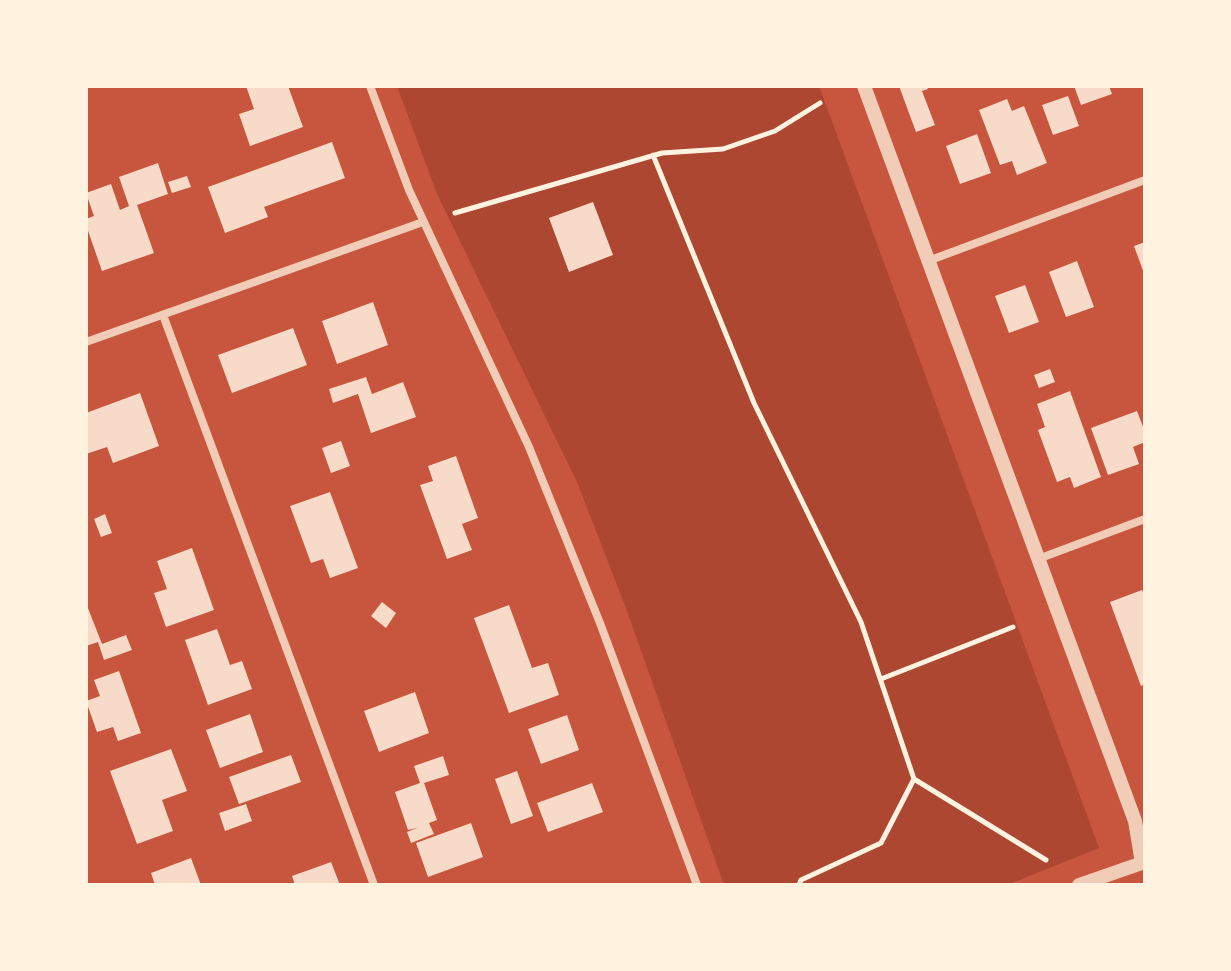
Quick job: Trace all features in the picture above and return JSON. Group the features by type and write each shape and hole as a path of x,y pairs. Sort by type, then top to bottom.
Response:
{"street":[{"path":"370,86 423,222 529,447 600,623 697,885"},
{"path":"864,86 1135,821 1144,866 1079,885"},
{"path":"927,261 1145,180"},
{"path":"86,342 423,222"},
{"path":"163,315 374,885"},
{"path":"1038,559 1145,519"}],"path":[{"path":"455,213 653,155 723,149 775,131 820,103"},
{"path":"653,155 754,403 861,622 914,779 1046,860"},
{"path":"881,679 1013,627"},
{"path":"799,885 801,880 881,843 914,779"}],"shaded area":[{"path":"397,86 819,86 1099,848 1007,885 724,885 627,611 577,482 437,194"}],"building":[{"path":"246,86 288,86 303,127 250,146 239,114 254,109"},
{"path":"899,86 927,86 928,89 922,91 935,125 916,132"},
{"path":"1074,86 1109,86 1112,94 1081,105"},
{"path":"1068,96 1079,126 1053,135 1042,105"},
{"path":"1007,99 1012,111 1024,106 1047,163 1017,175 1012,161 1000,165 979,110"},
{"path":"977,134 991,173 960,184 946,146"},
{"path":"332,142 345,178 264,207 268,217 225,233 208,187"},
{"path":"158,163 168,194 137,205 154,253 102,271 86,225 86,219 94,216 86,193 111,184 120,210 129,206 119,177"},
{"path":"187,176 191,187 172,193 168,182"},
{"path":"593,202 613,255 569,272 549,218"},
{"path":"1145,242 1145,276 1134,246"},
{"path":"1077,261 1094,307 1066,317 1049,272"},
{"path":"1025,285 1039,322 1009,333 995,296"},
{"path":"373,302 388,345 337,364 322,321"},
{"path":"293,328 307,365 232,393 218,355"},
{"path":"1050,369 1055,382 1039,388 1034,375"},
{"path":"366,377 372,394 403,382 416,417 371,433 358,394 333,403 329,389"},
{"path":"1070,391 1101,477 1074,488 1070,477 1057,482 1038,430 1045,427 1037,404"},
{"path":"140,393 159,446 113,463 107,447 86,454 86,413"},
{"path":"1137,411 1145,432 1145,442 1133,447 1139,464 1108,475 1091,428"},
{"path":"341,441 350,466 331,473 322,448"},
{"path":"456,456 478,518 462,524 472,550 447,559 420,485 433,481 428,466"},
{"path":"330,492 358,568 330,578 323,559 311,563 290,506"},
{"path":"105,514 112,533 101,537 94,519"},
{"path":"192,548 214,610 166,627 154,593 167,589 157,561"},
{"path":"1142,590 1145,597 1145,684 1141,686 1110,602"},
{"path":"382,602 396,613 386,628 371,616"},
{"path":"86,603 102,644 126,635 132,650 104,660 98,642 86,646"},
{"path":"509,605 532,668 548,663 559,695 509,713 474,618"},
{"path":"217,629 230,665 242,661 252,689 208,705 185,640"},
{"path":"119,671 141,733 118,741 113,727 97,732 86,701 100,696 94,680"},
{"path":"415,692 429,733 379,752 364,711"},
{"path":"250,714 263,752 220,768 206,730"},
{"path":"567,715 579,750 541,764 528,729"},
{"path":"171,749 187,791 162,800 173,831 137,844 110,771"},
{"path":"291,755 301,782 239,804 229,777"},
{"path":"443,756 449,775 424,783 437,820 429,823 434,834 411,843 407,832 417,828 408,830 395,792 420,783 414,766"},
{"path":"517,771 533,816 511,824 495,779"},
{"path":"592,783 603,812 548,832 537,803"},
{"path":"246,804 252,821 225,831 219,813"},
{"path":"471,823 483,857 428,877 416,843"},
{"path":"191,858 201,885 155,885 151,873"},
{"path":"331,862 340,885 295,885 292,876"}]}
